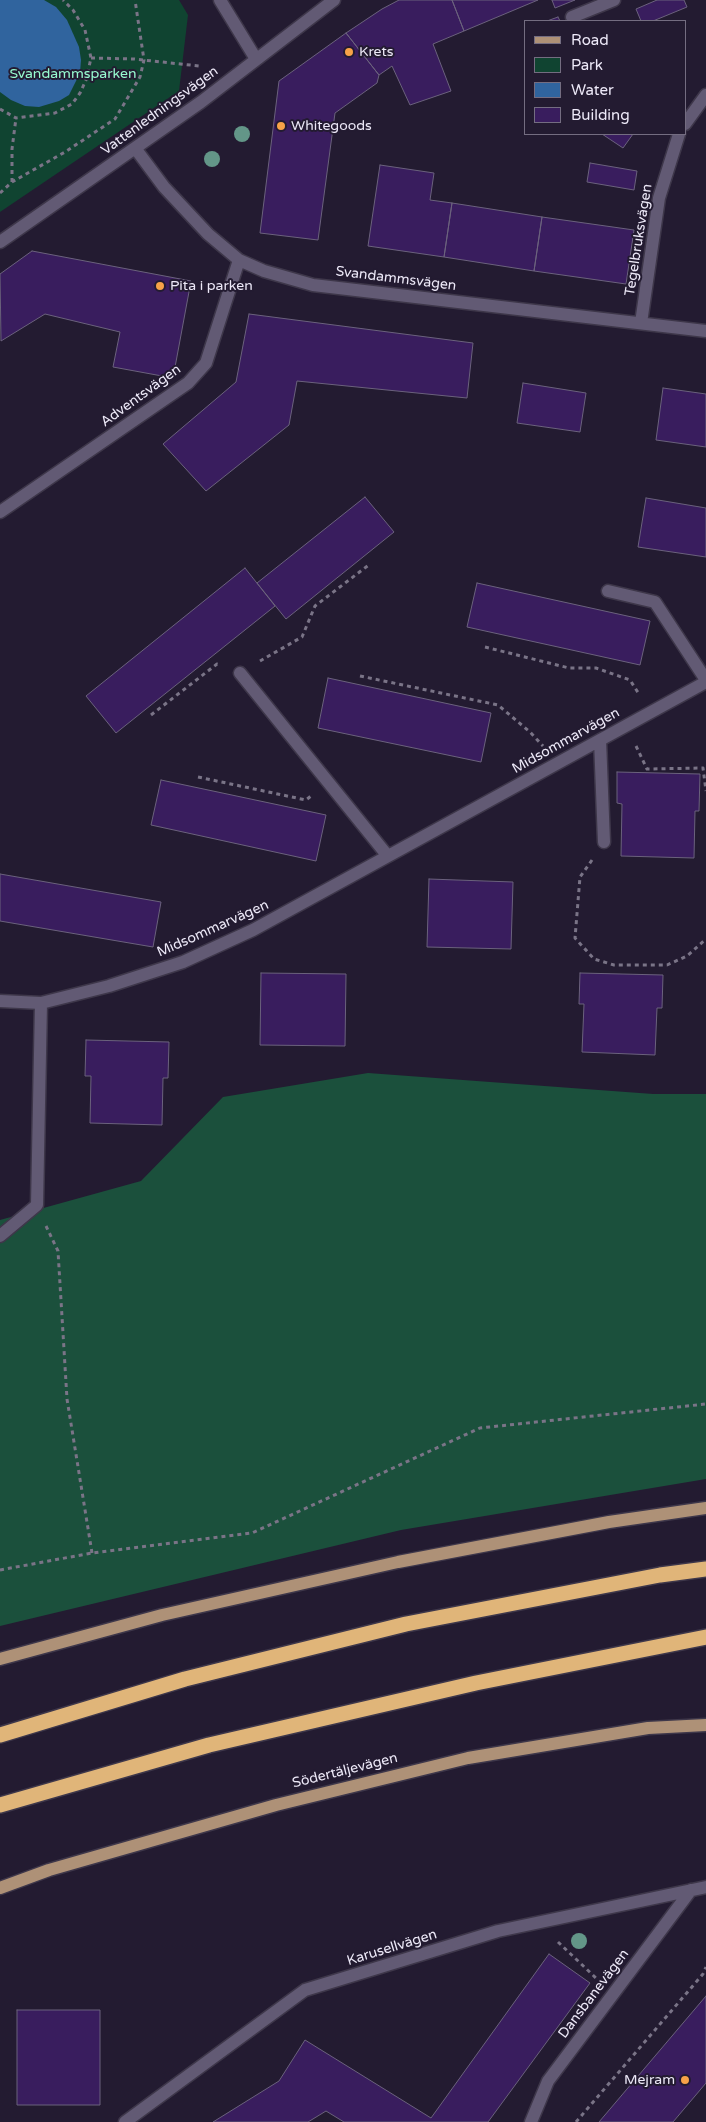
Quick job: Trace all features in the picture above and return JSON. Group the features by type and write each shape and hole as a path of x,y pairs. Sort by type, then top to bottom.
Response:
{"highway":[{"path":"0,1736 185,1678 406,1624 706,1569"},
{"path":"0,1805 209,1745 476,1683 706,1637"}],"main road":[{"path":"0,1659 162,1615 398,1562 609,1522 706,1508"},
{"name":"Södertäljevägen","path":"0,1888 49,1870 276,1805 468,1758 648,1728 706,1725"}],"street":[{"path":"220,0 256,59"},
{"name":"Vattenledningsvägen","path":"0,242 201,102 334,0"},
{"path":"572,17 614,0"},
{"path":"686,123 706,95"},
{"name":"Tegelbruksvägen","path":"641,323 659,198 679,135"},
{"name":"Svandammsvägen","path":"135,148 170,194 208,234 239,260 264,271 313,285 706,331"},
{"name":"Adventsvägen","path":"0,512 188,383 206,363 239,260"},
{"path":"608,591 655,602 706,681"},
{"path":"240,673 387,856"},
{"name":"Midsommarvägen","path":"0,1001 41,1003 109,986 182,962 253,930 706,681"},
{"path":"600,740 604,842"},
{"path":"0,1236 37,1205 41,1003"},
{"name":"Karusellvägen","path":"125,2122 305,1990 498,1931 706,1887"},
{"name":"Dansbanevägen","path":"531,2122 548,2081 691,1890"}],"path":[{"path":"0,109 16,118 55,113 72,104 86,80 91,58 85,30 73,10 62,0"},
{"path":"0,193 12,182 65,152 115,119 140,77 144,60 136,0"},
{"path":"91,58 144,60 200,66"},
{"path":"12,182 12,149 16,118"},
{"path":"278,652 302,637 315,606 370,564"},
{"path":"485,647 569,668 596,668 630,680 651,712"},
{"path":"151,715 217,664 240,673"},
{"path":"360,676 498,705 530,732 557,763"},
{"path":"626,725 646,768 703,768 706,791"},
{"path":"198,777 306,800"},
{"path":"604,842 580,877 576,921 575,938 594,959 614,966 668,965 687,956 706,939"},
{"path":"37,1205 58,1251 67,1399 92,1553"},
{"path":"0,1570 92,1553 252,1533 480,1428 706,1404"},
{"path":"554,1938 602,1985"},
{"path":"576,2122 703,1974 706,1968"}],"green space":[{"name":"Svandammsparken","path":"0,0 179,0 188,15 179,91 0,212"},
{"path":"368,1073 653,1094 706,1094 706,1479 401,1530 0,1626 0,1220 141,1181 223,1097"}],"water":[{"path":"0,0 44,0 56,7 67,20 79,47 81,60 80,73 69,95 59,101 39,107 25,106 11,100 0,92"}],"building":[{"path":"399,0 452,0 464,31 433,44 451,91 410,105 392,66 379,75 346,33"},
{"path":"452,0 538,0 464,31"},
{"path":"552,0 575,0 555,8"},
{"path":"657,0 684,0 687,7 655,20 641,20 636,9"},
{"path":"346,33 379,75 377,83 335,113 318,240 260,233 279,81"},
{"path":"604,135 632,135 623,148"},
{"path":"590,163 637,171 634,190 587,182"},
{"path":"380,165 434,173 430,200 452,203 444,257 368,246"},
{"path":"452,203 542,217 534,271 444,257"},
{"path":"542,217 634,230 626,284 534,271"},
{"path":"32,251 191,281 173,378 113,367 120,332 45,314 1,341 0,274"},
{"path":"249,314 473,343 467,398 297,381 289,425 206,491 163,444 236,382"},
{"path":"523,383 586,393 580,432 517,423"},
{"path":"663,388 706,394 706,447 656,440"},
{"path":"365,497 394,532 286,619 257,583"},
{"path":"646,498 706,508 706,557 638,547"},
{"path":"245,568 275,606 116,733 86,696"},
{"path":"477,583 650,621 640,665 467,627"},
{"path":"328,678 491,713 481,762 318,728"},
{"path":"617,772 700,774 699,811 695,811 694,858 621,856 622,804 617,803"},
{"path":"161,780 326,815 316,861 151,825"},
{"path":"0,874 161,902 153,947 0,921"},
{"path":"429,879 513,882 511,949 427,947"},
{"path":"261,973 346,974 345,1046 260,1045"},
{"path":"580,973 663,975 662,1008 657,1008 655,1055 582,1052 584,1004 579,1004"},
{"path":"86,1040 169,1042 168,1078 163,1078 162,1125 90,1123 91,1076 85,1076"},
{"path":"549,1954 590,1983 488,2122 344,2122 326,2111 308,2122 213,2122 279,2081 305,2040 431,2118"},
{"path":"706,1996 706,2083 673,2122 599,2122"},
{"path":"17,2010 100,2010 100,2105 17,2105"}],"place":[{"name":"Krets","path":"349,52"},
{"name":"Whitegoods","path":"281,126"},
{"name":"Pita i parken","path":"160,286"},
{"name":"Mejram","path":"685,2080"}]}
